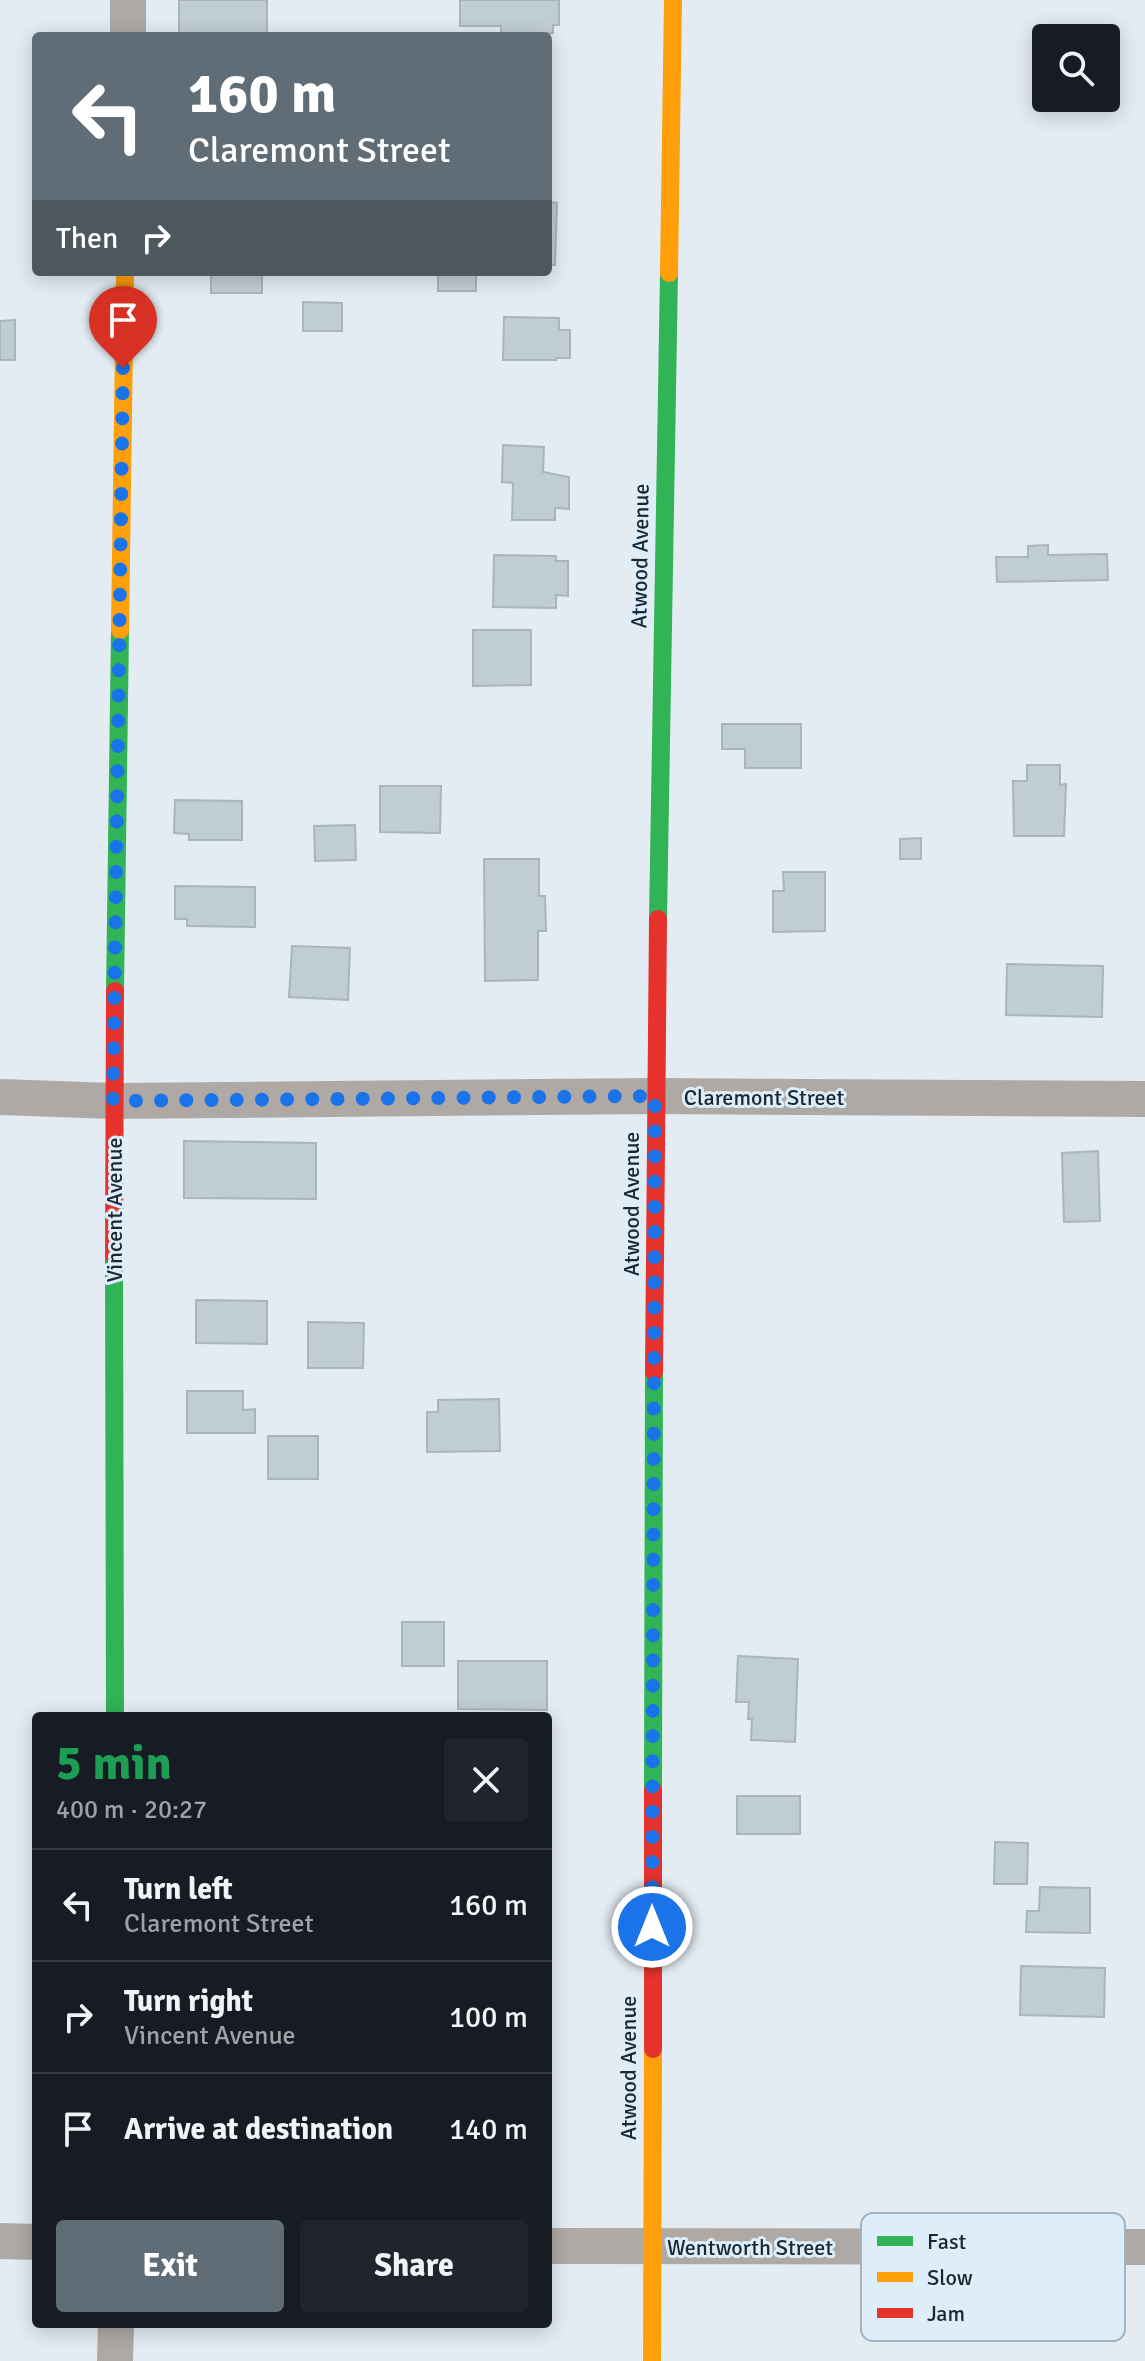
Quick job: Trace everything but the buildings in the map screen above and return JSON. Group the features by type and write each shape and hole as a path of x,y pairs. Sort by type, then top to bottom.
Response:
{"street":[{"path":"128,0 128,32"},
{"name":"Atwood Avenue","path":"652,2361 655,1096 673,0"},
{"name":"Vincent Avenue","path":"115,1712 113,1101 125,276"},
{"name":"Claremont Street","path":"0,1097 113,1101 655,1096 1145,1099"},
{"path":"0,2241 32,2242"},
{"name":"Wentworth Street","path":"552,2246 861,2247"},
{"path":"115,2361 116,2328"}],"traffic: fast":[{"path":"658,919 669,273"},
{"path":"115,991 120,630"},
{"path":"114,1256 115,1712"},
{"path":"653,1790 654,1372"}],"traffic: slow":[{"path":"669,273 673,0"},
{"path":"120,630 125,276"},
{"path":"652,2361 653,2049"}],"traffic: jam":[{"path":"654,1372 658,919"},
{"path":"114,1256 115,991"},
{"path":"653,1790 653,2049"}],"route":[{"path":"123,368 113,1101 655,1096 652,1927"}]}
